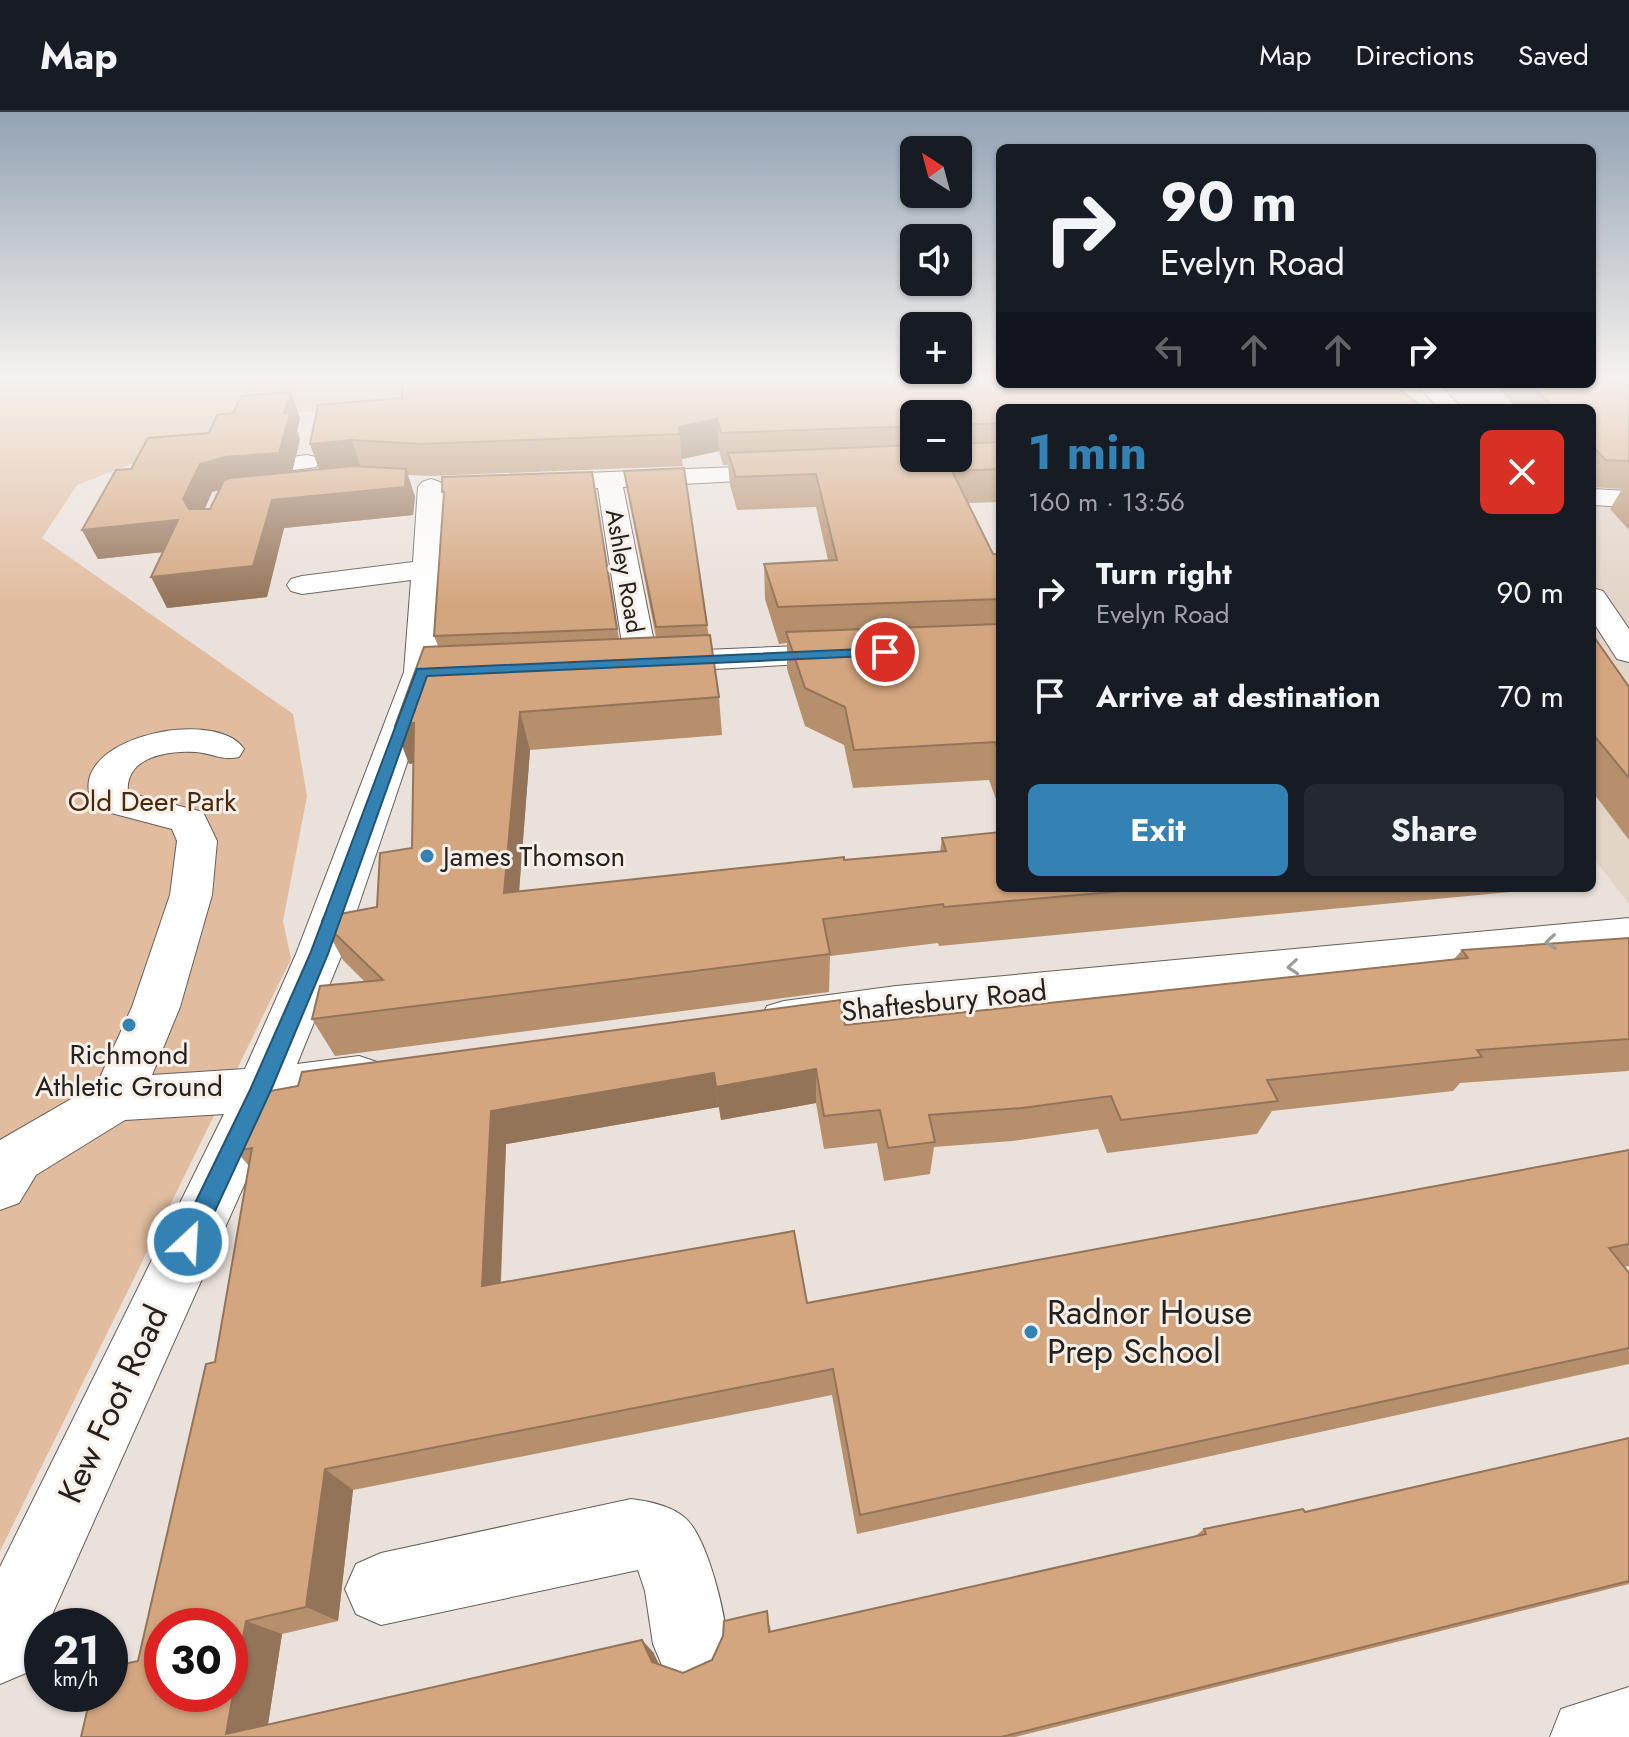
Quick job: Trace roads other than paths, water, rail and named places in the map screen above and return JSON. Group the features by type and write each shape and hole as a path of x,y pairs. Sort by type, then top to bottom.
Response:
{"street":[{"path":"240,497 246,469 303,453"},
{"path":"303,489 310,453"},
{"path":"505,484 812,472"},
{"name":"Ashley Road","path":"609,480 626,664 878,653"},
{"name":"Kew Foot Road","path":"0,1647 261,1090 437,671 420,487 461,486"},
{"path":"1596,497 1629,499"},
{"path":"301,584 429,569"},
{"path":"1597,613 1629,652"},
{"path":"116,1099 156,1007 191,895 197,841 189,821 165,811 126,807 110,800 106,788 115,763 129,753 159,743 196,741 226,749"},
{"name":"Shaftesbury Road","path":"741,1025 911,1003 1629,934"},
{"path":"0,1185 17,1158 116,1099 261,1090 400,1071"},
{"path":"381,1589 631,1534 647,1536 662,1544 671,1559 690,1644"},
{"path":"1589,1737 1629,1726"}],"place":[{"name":"James Thomson","path":"427,856"},
{"name":"Richmond Athletic Ground","path":"129,1025"},
{"name":"Radnor House Prep School","path":"1031,1332"}],"park label":[{"name":"Old Deer Park","path":"152,801"}]}
